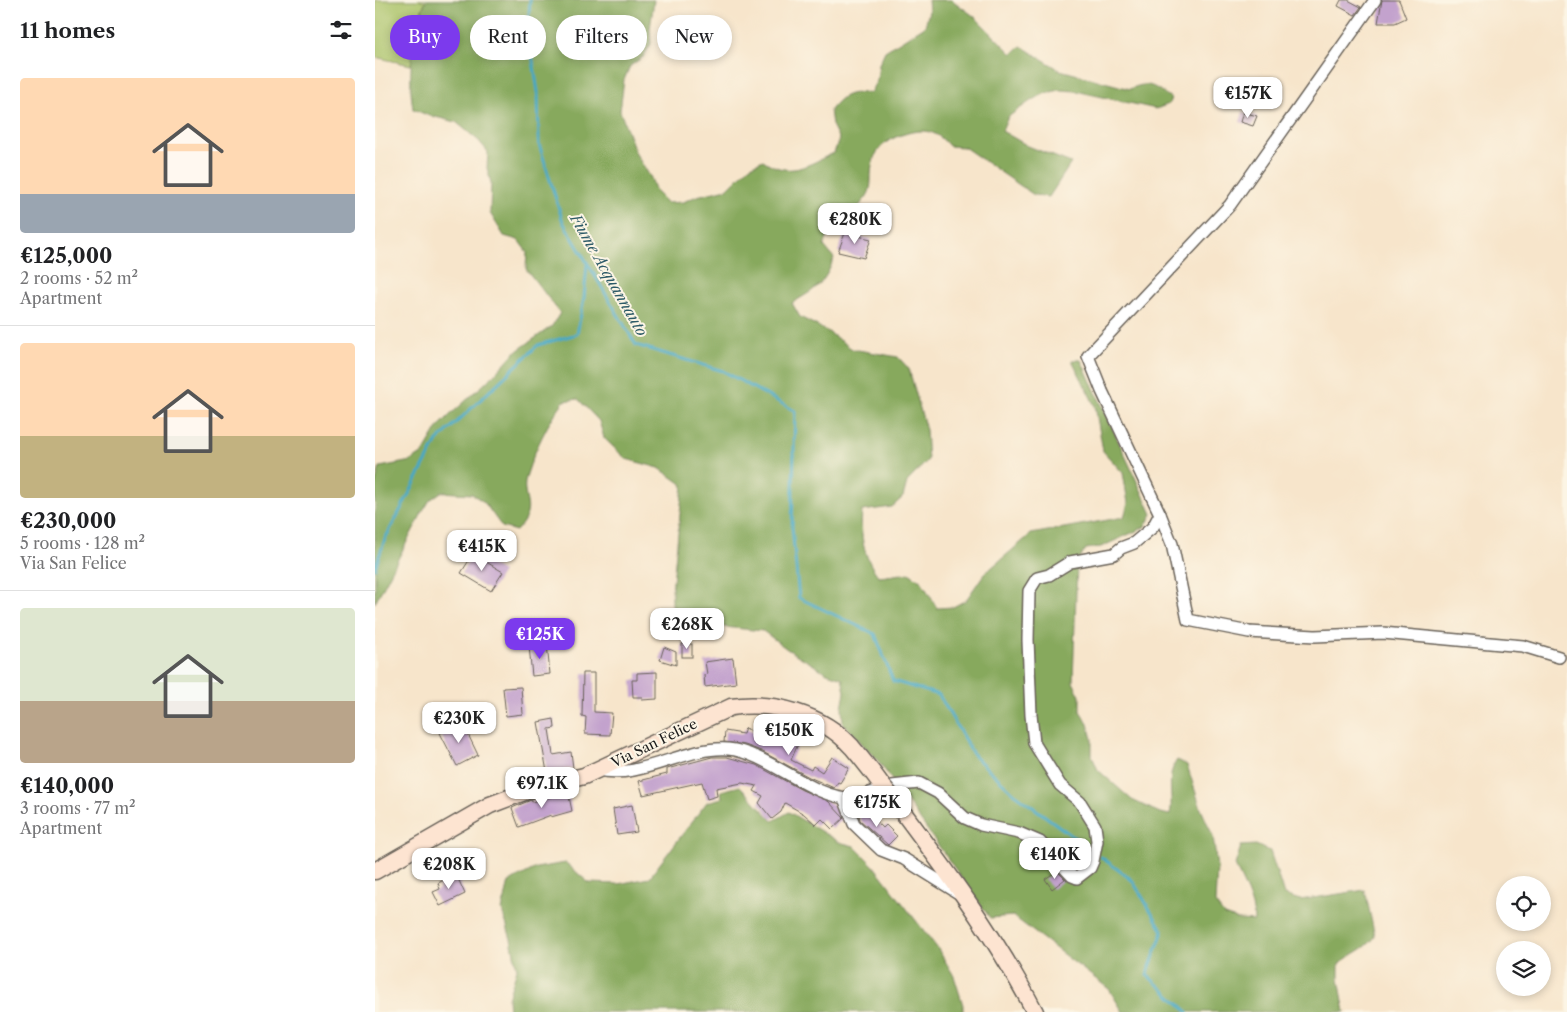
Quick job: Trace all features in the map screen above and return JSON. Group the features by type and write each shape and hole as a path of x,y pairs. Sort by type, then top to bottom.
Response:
{"street":[{"path":"1375,0 1230,205 1088,356 1101,391 1160,514 1172,544 1187,620 1249,632 1315,636 1383,633 1523,646 1559,658"},
{"path":"597,770 611,773 708,750 729,749 747,754 835,797 853,798 885,789 919,783 938,793 965,818 981,825 1019,833 1041,842 1072,876 1077,878 1083,875 1093,861 1097,841 1095,826 1080,802 1059,784 1034,743 1028,640 1029,591 1037,578 1049,575 1070,562 1114,554 1121,548 1134,543 1153,527 1160,514"},
{"name":"Via San Felice","path":"375,871 490,804 535,788 584,776 731,707 750,704 771,706 806,716 835,732 851,746 885,789 963,896 1019,982 1035,1012"},
{"path":"844,798 854,824 881,850 904,859 963,896"}],"green space":[{"path":"375,0 426,0 420,15 390,15 390,60 412,60 411,65 375,57"},
{"path":"426,0 654,0 650,29 651,44 647,50 647,15 556,15 556,60 639,60 630,66 624,80 620,111 636,154 651,178 656,192 667,203 683,202 697,196 727,189 749,167 763,160 782,169 790,169 799,168 834,153 839,139 832,125 830,110 839,100 847,95 870,93 877,80 879,64 885,51 925,26 929,11 928,0 952,0 975,17 1012,54 1021,46 1060,70 1130,89 1142,85 1152,86 1171,98 1169,104 1156,109 1076,91 1060,90 1046,93 1032,100 1008,117 1002,131 1028,146 1071,163 1049,197 1034,195 964,147 949,146 933,133 923,131 912,132 895,137 878,151 874,158 870,189 866,197 859,207 832,230 828,237 824,246 834,258 827,274 813,290 792,303 800,317 827,331 852,349 898,357 909,369 926,430 928,460 907,482 903,497 892,507 862,511 862,538 869,562 879,577 909,573 922,582 937,608 953,607 966,600 984,574 1031,534 1124,517 1128,503 1123,473 1103,451 1095,406 1072,360 1081,360 1152,514 1145,527 1101,547 1086,549 1077,562 1073,682 1080,696 1080,711 1088,724 1092,739 1092,756 1098,770 1132,800 1160,813 1170,815 1171,773 1173,766 1177,760 1187,765 1201,809 1213,836 1217,867 1215,903 1224,915 1239,920 1254,921 1250,899 1235,865 1241,846 1256,845 1270,851 1284,895 1300,900 1365,890 1375,937 1367,946 1339,964 1339,979 1345,1012 1123,1012 1109,989 1013,916 990,918 879,762 843,723 842,707 845,692 842,678 827,673 787,649 763,631 695,624 680,618 672,605 672,591 683,485 659,468 626,459 604,438 599,421 578,399 564,401 538,445 525,483 527,515 516,531 502,527 484,502 472,494 441,492 430,500 422,513 375,603 375,485 380,467 411,461 423,453 439,426 493,376 514,353 552,326 560,313 526,269 527,252 518,240 504,236 490,213 491,183 487,168 488,152 479,141 456,122 427,115 413,109 411,96 412,60 460,60 460,15 421,15"},
{"path":"740,786 773,821 789,812 839,842 854,846 873,865 938,949 954,976 963,1005 963,1012 509,1012 508,998 517,969 511,939 502,910 509,882 536,868 566,863 589,883 618,884 649,878 707,802 722,798 721,791"}],"building":[{"path":"1341,0 1348,0 1361,7 1355,15 1338,6"},
{"path":"1382,0 1399,0 1406,18 1395,23 1378,23"},
{"path":"1243,112 1257,116 1253,126 1240,122"},
{"path":"845,233 871,239 864,258 838,252"},
{"path":"473,554 503,572 491,591 461,573"},
{"path":"547,644 550,674 532,676 529,646"},
{"path":"682,644 692,644 692,657 682,657"},
{"path":"664,647 676,652 676,665 660,660"},
{"path":"733,658 736,683 705,687 704,675 707,674 705,662"},
{"path":"657,672 657,699 642,700 642,697 633,697 632,680 637,680 637,673"},
{"path":"583,673 594,673 594,712 612,713 610,735 585,734 586,717 582,716"},
{"path":"521,687 523,714 506,716 503,688"},
{"path":"554,719 555,728 549,729 553,755 571,752 573,768 547,772 538,722"},
{"path":"462,722 478,755 457,766 440,733"},
{"path":"745,728 772,741 785,735 799,742 791,760 811,770 813,766 822,772 832,757 849,768 840,783 838,782 834,788 761,751 745,745 724,742 725,731 743,734"},
{"path":"712,757 727,757 756,765 802,790 828,801 844,818 832,829 822,819 816,825 804,814 785,803 781,812 772,819 759,803 763,796 754,791 757,786 742,783 716,788 717,796 707,799 702,782 643,795 639,781 667,774 667,769"},
{"path":"568,792 572,811 551,817 551,815 519,827 512,808 531,800 532,802"},
{"path":"632,805 637,832 617,835 613,809"},
{"path":"865,809 883,828 886,825 897,836 888,845 860,820 859,815"},
{"path":"1057,871 1065,879 1052,889 1045,879"},
{"path":"456,874 465,894 440,906 433,892 440,889 438,883"}],"waterway":[{"name":"Fiume Acquannauto","path":"530,0 528,29 538,92 539,144 563,222 636,345 723,371 795,411 792,527 799,598 875,634 893,681 939,695 974,756 1015,794 1090,849"},
{"path":"375,568 385,539 437,441 538,345 577,334 584,298 587,264"},
{"name":"Fiume Acquannauto","path":"1101,857 1132,880 1163,931 1147,975 1188,1012"}]}
